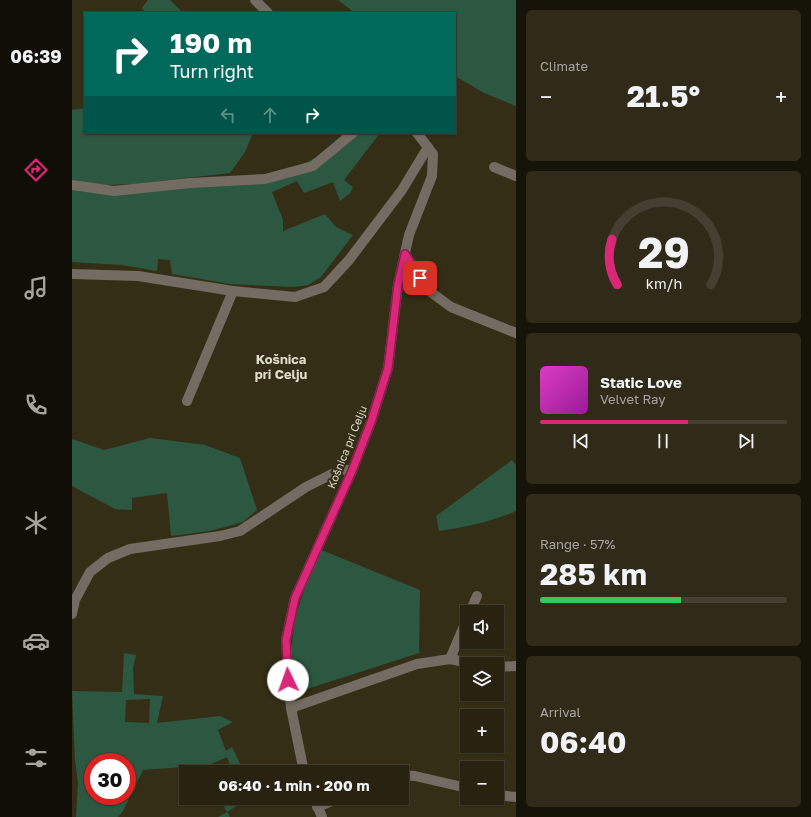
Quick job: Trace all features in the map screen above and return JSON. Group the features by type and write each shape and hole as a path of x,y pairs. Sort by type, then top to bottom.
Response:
{"street":[{"path":"255,0 267,12"},
{"path":"72,185 114,190 190,183 265,179 313,166 352,134"},
{"name":"Košnica pri Celju","path":"303,765 291,708 286,640 295,598 352,471 371,422 388,368 398,285 409,235 432,176 434,154 418,134"},
{"path":"72,274 138,276 232,291 295,297 324,287 349,260 402,190 428,147"},
{"path":"494,167 516,176"},
{"path":"405,254 428,290 451,307 516,333"},
{"path":"187,401 232,291"},
{"path":"72,614 75,600 90,572 108,558 130,549 220,536 240,530 306,487 342,470 352,471"},
{"path":"473,605 477,596"},
{"path":"450,659 460,635"},
{"path":"291,708 417,664 450,659 460,661"},
{"path":"504,667 516,666"},
{"path":"409,776 460,786"},
{"path":"504,796 516,797"},
{"path":"316,805 322,817"}],"green space":[{"path":"148,0 170,0 182,12 145,12 142,8"},
{"path":"338,0 516,0 516,106 484,93 456,77 456,12 354,12"},
{"path":"84,108 84,134 253,134 245,152 230,173 135,184 105,185 72,181 72,110"},
{"path":"343,134 379,134 344,180 353,187 350,193 340,201 333,182 304,193 297,181 272,192 283,220 283,231 325,214 336,227 353,235 321,277 308,285 294,287 230,284 172,274 170,260 158,259 157,271 122,265 72,262 72,187 92,190 214,181 293,170 318,156"},
{"path":"150,438 205,445 240,458 257,510 243,522 210,531 171,536 167,493 132,498 132,510 115,509 72,486 72,439 104,450"},
{"path":"512,460 516,465 516,511 478,524 439,531 436,516"},
{"path":"319,549 420,590 419,653 304,690 295,688 292,647 295,622 298,609"},
{"path":"124,653 136,655 133,668 134,694 163,696 157,723 220,716 233,722 218,730 226,751 232,747 241,765 230,765 227,757 209,765 179,765 179,767 143,770 136,784 136,753 84,753 84,805 126,805 118,817 76,817 78,783 75,760 72,691 122,692","holes":["150,699 149,723 125,722 126,700"]},
{"path":"223,805 238,805 227,812"},
{"path":"227,812 230,817 218,817"}],"district":[{"name":"Košnica pri Celju","path":"281,366"}],"route":[{"path":"288,680 286,640 295,598 338,499 352,471 371,422 388,368 398,285 405,254 420,278"}]}
